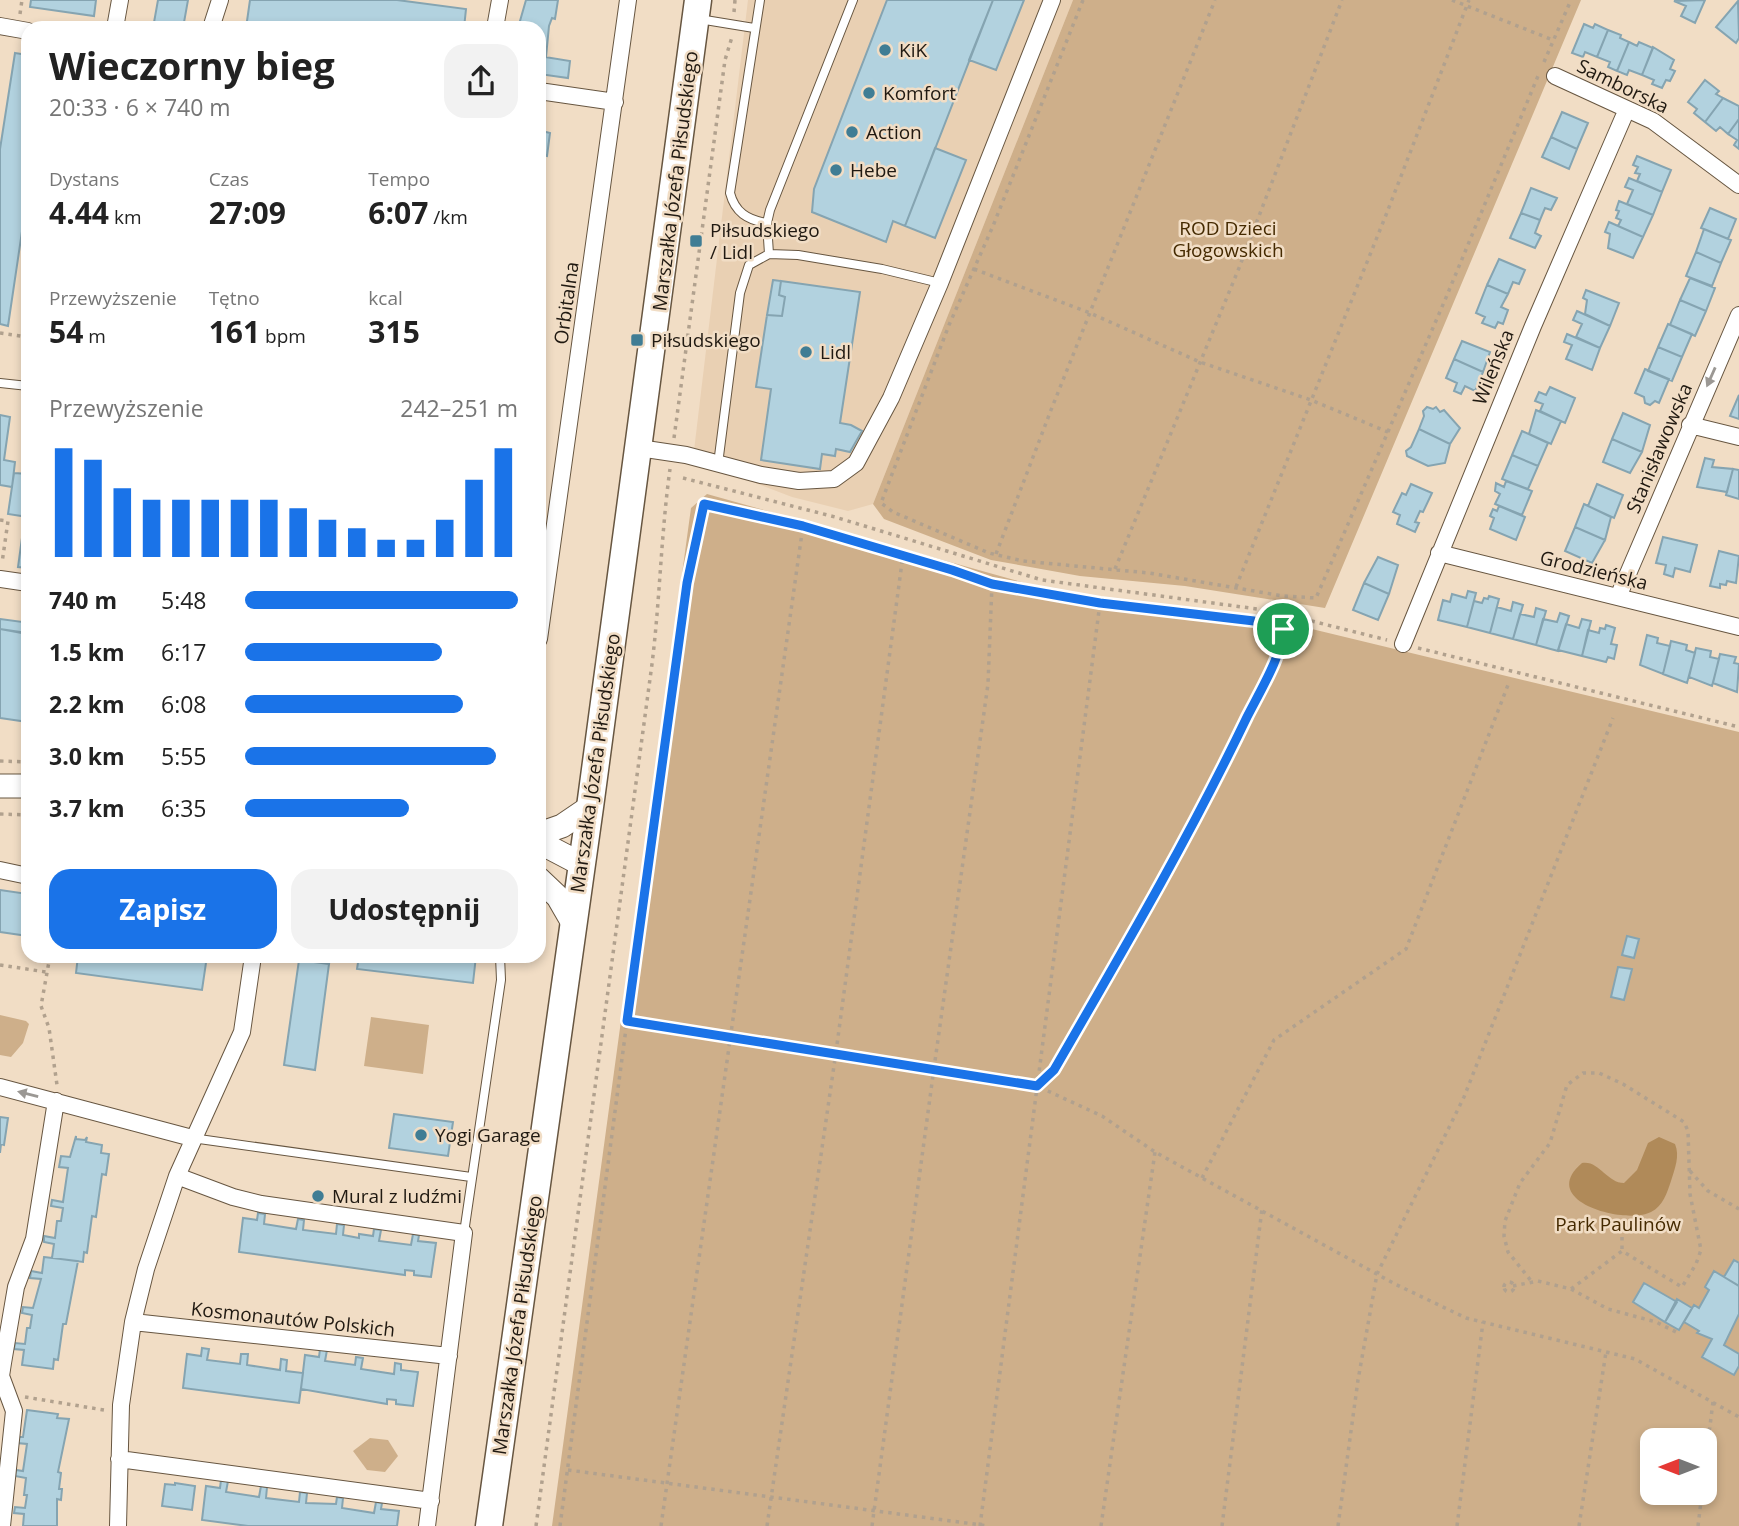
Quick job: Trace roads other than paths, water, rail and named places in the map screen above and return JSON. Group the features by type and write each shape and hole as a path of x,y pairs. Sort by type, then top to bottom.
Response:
{"main road":[{"name":"Marszałka Józefa Piłsudskiego","path":"489,1526 590,807 697,9"}],"street":[{"path":"116,21 120,0"},
{"path":"213,21 220,0"},
{"path":"496,21 500,0"},
{"name":"Orbitalna","path":"546,577 628,0"},
{"path":"639,448 799,481 816,482 845,474 865,452 940,283 1052,0"},
{"path":"0,26 21,30"},
{"name":"Samborska","path":"1555,76 1653,121 1739,185"},
{"path":"546,92 615,102"},
{"name":"Wileńska","path":"1403,644 1533,326 1627,109"},
{"name":"Stanisławowska","path":"1618,597 1739,315"},
{"path":"1690,425 1739,437"},
{"name":"Grodzieńska","path":"1439,553 1739,627"},
{"path":"0,577 21,582"},
{"path":"0,786 21,786"},
{"path":"546,832 562,826 590,807"},
{"path":"546,846 581,864"},
{"path":"546,870 581,864"},
{"path":"0,870 21,874"},
{"path":"546,886 558,897 573,923"},
{"path":"118,1526 121,1411 133,1322 146,1269 177,1176 242,1032 252,963"},
{"path":"0,1087 192,1138"},
{"path":"2,1526 14,1411 1,1376 16,1287 34,1238 56,1101"},
{"path":"177,1176 233,1198 261,1204 464,1233 428,1526"},
{"name":"Kosmonautów Polskich","path":"133,1322 449,1356"},
{"path":"119,1459 431,1501"}],"lane":[{"path":"760,0 730,193 733,202 745,217 767,223"},
{"path":"769,254 767,223 853,0"},
{"path":"697,9 754,28"},
{"path":"718,464 743,278 749,265 769,254 799,255 940,283"},
{"path":"0,383 21,385"},
{"path":"464,1233 501,980 500,963"},
{"path":"192,1138 471,1177"}],"place":[{"name":"KiK","path":"885,50"},
{"name":"Komfort","path":"869,93"},
{"name":"Action","path":"852,132"},
{"name":"Hebe","path":"836,170"},
{"name":"Piłsudskiego / Lidl","path":"696,241"},
{"name":"Piłsudskiego","path":"637,340"},
{"name":"Lidl","path":"806,352"},
{"name":"Yogi Garage","path":"421,1135"},
{"name":"Mural z ludźmi","path":"318,1196"}],"park label":[{"name":"ROD Dzieci Głogowskich","path":"1228,239"},
{"name":"Park Paulinów","path":"1618,1224"}]}
